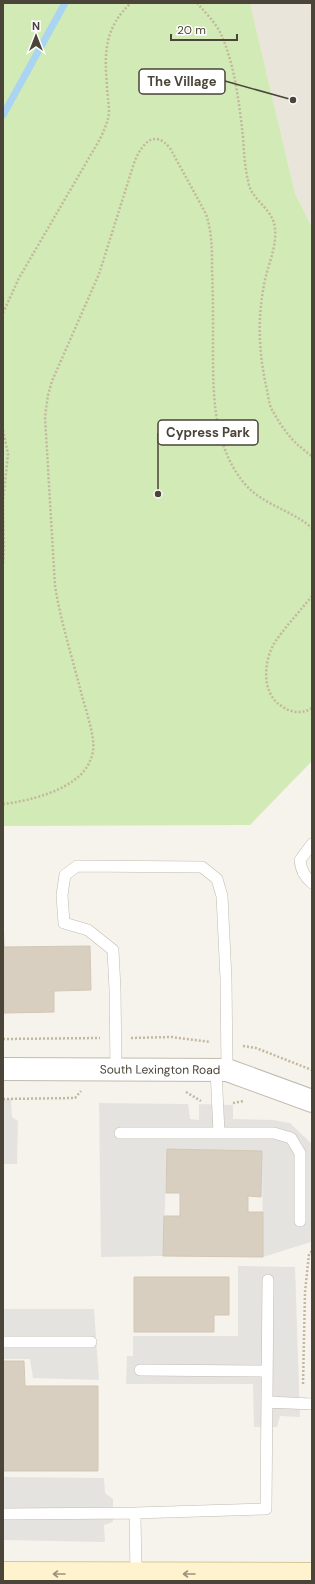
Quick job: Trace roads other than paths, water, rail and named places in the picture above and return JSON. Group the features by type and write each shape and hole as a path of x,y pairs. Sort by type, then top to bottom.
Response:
{"main road":[{"path":"3,1574 312,1574"}],"street":[{"name":"South Lexington Road","path":"3,1069 222,1070 312,1101"}],"lane":[{"path":"312,844 300,860 301,868 305,877 312,883"},
{"path":"116,1070 113,950 88,930 64,923 62,895 66,875 76,866 202,867 217,879 222,896 227,1044 218,1102 219,1133"},
{"path":"120,1133 274,1133 291,1138 300,1153 300,1221"},
{"path":"3,1514 135,1513 266,1509 268,1280"},
{"path":"3,1342 91,1342"},
{"path":"140,1370 267,1372"},
{"path":"267,1402 312,1404"},
{"path":"135,1513 136,1574"}],"waterway":[{"path":"3,115 65,3"}],"place":[{"name":"The Village","path":"293,100"},
{"name":"Cypress Park","path":"158,494"}]}
